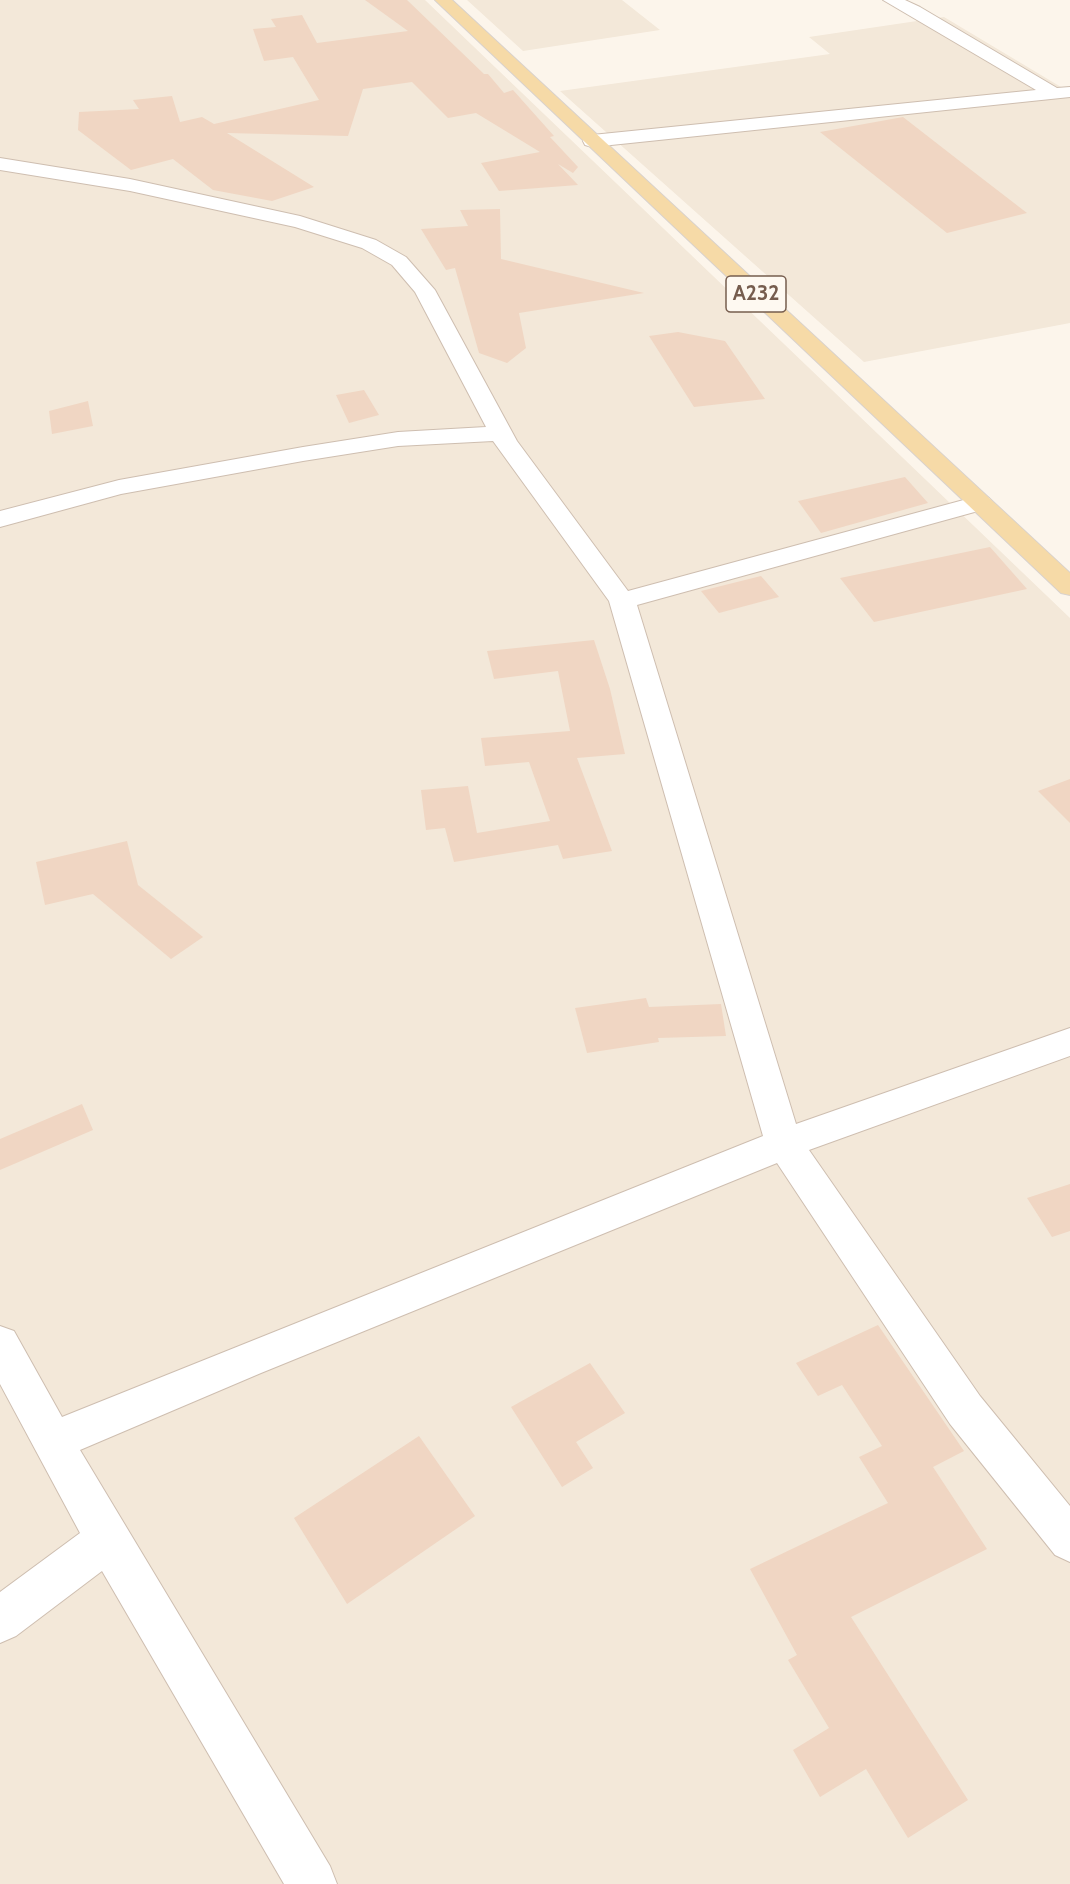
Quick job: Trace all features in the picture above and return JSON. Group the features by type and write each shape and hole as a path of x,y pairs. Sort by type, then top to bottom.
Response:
{"main road":[{"name":"A232","path":"443,0 1070,587"}],"street":[{"path":"891,0 915,10 1062,93"},
{"path":"592,141 1062,93"},
{"path":"0,164 141,188 300,222 369,244 399,261 424,290 501,433 621,601 784,1144 965,1410 1070,1540"},
{"path":"0,519 119,487 303,454 398,439 501,433"},
{"path":"621,601 980,503"},
{"path":"53,1441 784,1144 1070,1042"},
{"path":"0,1344 108,1539 312,1884"},
{"path":"0,1620 108,1539"}],"shaded area":[{"path":"0,0 425,0 1070,618 1070,1884 0,1884"},
{"path":"467,0 622,0 660,30 523,51"},
{"path":"944,17 1061,87 1070,87 1070,323 864,362 560,91 830,54 809,37"}],"building":[{"path":"365,0 407,0 484,74 488,74 504,93 513,90 554,136 550,137 578,167 573,173 558,164 578,185 499,191 481,163 540,152 476,113 448,118 412,82 363,89 348,136 227,133 314,187 272,201 213,190 173,159 131,170 78,130 79,112 139,109 133,100 172,96 180,122 202,117 214,124 319,100 293,57 264,61 253,29 276,27 271,19 302,15 317,43 408,31"},
{"path":"903,117 1027,213 947,233 820,132"},
{"path":"500,209 501,259 644,293 519,313 526,348 507,363 479,353 455,268 446,270 421,229 468,226 460,210"},
{"path":"678,332 725,341 765,399 694,407 649,336"},
{"path":"364,390 379,415 349,423 336,395"},
{"path":"88,401 93,426 52,434 49,411"},
{"path":"905,477 928,503 821,533 798,501"},
{"path":"990,547 1027,589 874,622 840,578"},
{"path":"761,576 779,597 719,613 701,591"},
{"path":"594,640 610,689 625,754 577,758 612,851 563,859 558,845 454,862 445,828 426,830 421,790 468,786 477,833 550,821 529,762 485,766 481,738 570,731 558,671 494,679 487,651"},
{"path":"1070,779 1070,823 1038,791"},
{"path":"127,841 138,885 203,937 171,959 93,894 45,905 36,862"},
{"path":"646,998 649,1007 721,1004 726,1036 658,1038 659,1042 587,1053 575,1008"},
{"path":"82,1104 93,1130 0,1170 0,1139"},
{"path":"1070,1184 1070,1231 1052,1237 1027,1198"},
{"path":"878,1325 964,1451 933,1467 987,1549 851,1617 968,1800 908,1838 866,1769 820,1797 793,1750 829,1728 788,1660 797,1655 750,1569 888,1503 859,1457 882,1446 842,1385 818,1396 796,1363"},
{"path":"590,1363 625,1413 576,1442 593,1468 562,1487 511,1407"},
{"path":"419,1436 475,1516 347,1604 294,1518"}]}
